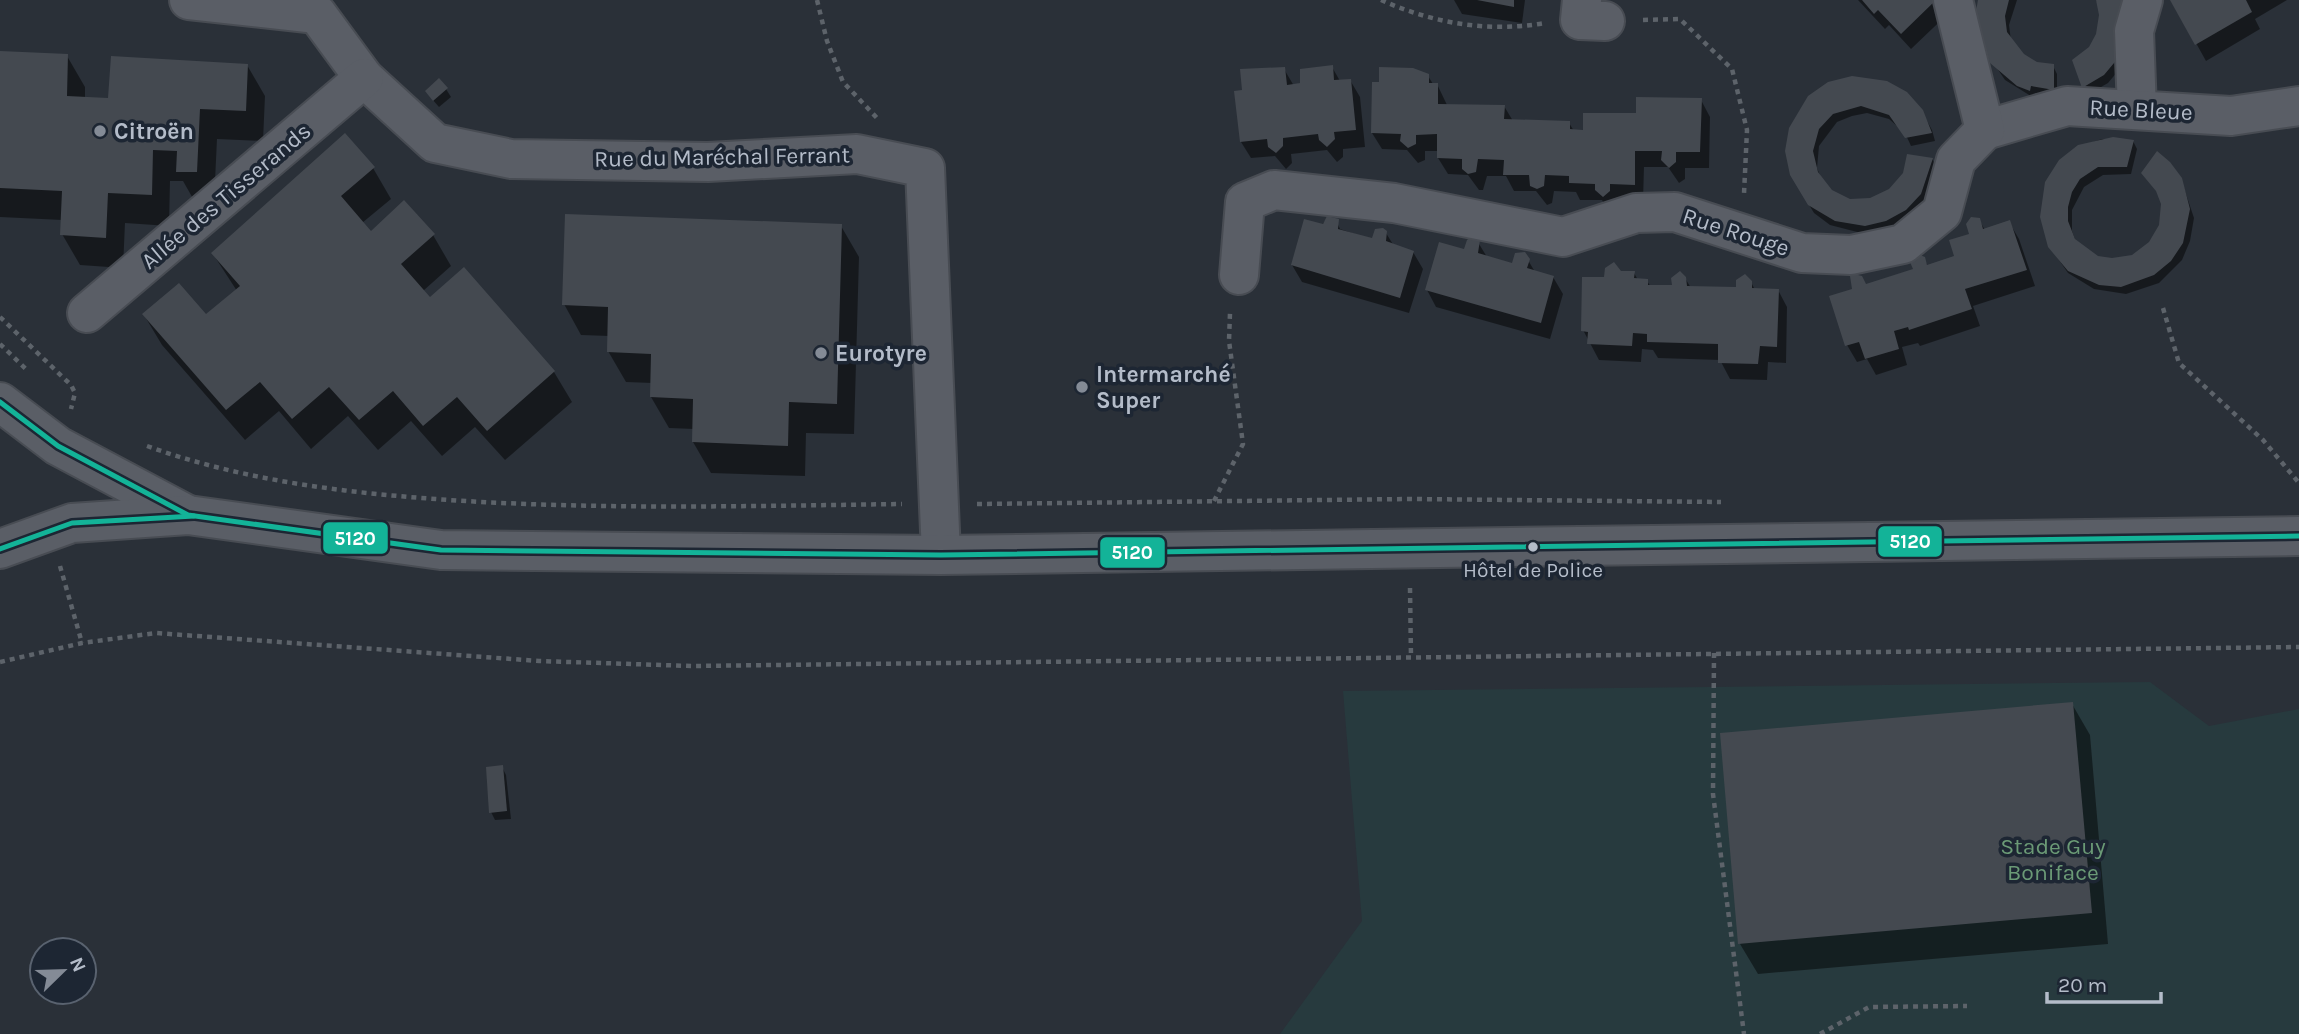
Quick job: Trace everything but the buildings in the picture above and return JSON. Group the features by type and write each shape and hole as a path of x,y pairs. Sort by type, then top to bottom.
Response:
{"street":[{"name":"Rue du Maréchal Ferrant","path":"189,0 317,14 364,78 435,143 511,159 708,162 857,153 925,168 941,555"},
{"path":"1953,0 1985,130"},
{"path":"2137,110 2134,31 2143,0"},
{"name":"Allée des Tisserands","path":"87,313 364,78"},
{"name":"Rue Bleue","path":"1985,130 2067,106 2231,116 2299,106"},
{"name":"Rue Rouge","path":"1235,289 1245,202 1275,190 1394,203 1563,237 1636,213 1675,212 1802,253 1851,255 1903,244 1942,212 1956,160 1985,130"},
{"path":"0,402 58,446 188,515"},
{"path":"0,549 72,523 188,515 441,550 941,555 2299,536"}],"path":[{"path":"817,0 827,41 843,82 879,120"},
{"path":"1381,0 1419,17 1490,27 1521,27 1589,14 1680,19 1732,69 1747,130 1742,233"},
{"path":"1214,501 1243,444 1229,341 1235,289"},
{"path":"2163,308 2179,363 2263,440 2299,483"},
{"path":"0,317 71,385 75,393 72,407 81,412"},
{"path":"138,443 191,461 290,484 386,496 556,507 1214,501 1726,502"},
{"path":"0,662 82,643 156,633 539,661 692,666 2299,647"},
{"path":"1714,653 1713,794 1744,1034"},
{"path":"1820,1034 1869,1007 1967,1006"}],"green space":[{"name":"Stade Guy Boniface","path":"2150,682 2209,726 2299,709 2299,1034 1280,1034 1362,921 1343,691"}],"transit line":[{"name":"5120","path":"0,402 58,446 188,515 441,550 941,555 2299,536"},
{"name":"5120","path":"0,549 72,523 194,516"}],"place":[{"name":"Citroën","path":"100,131"},
{"name":"Eurotyre","path":"821,353"},
{"name":"Intermarché Super","path":"1082,387"},
{"name":"Hôtel de Police","path":"1533,547"}]}
